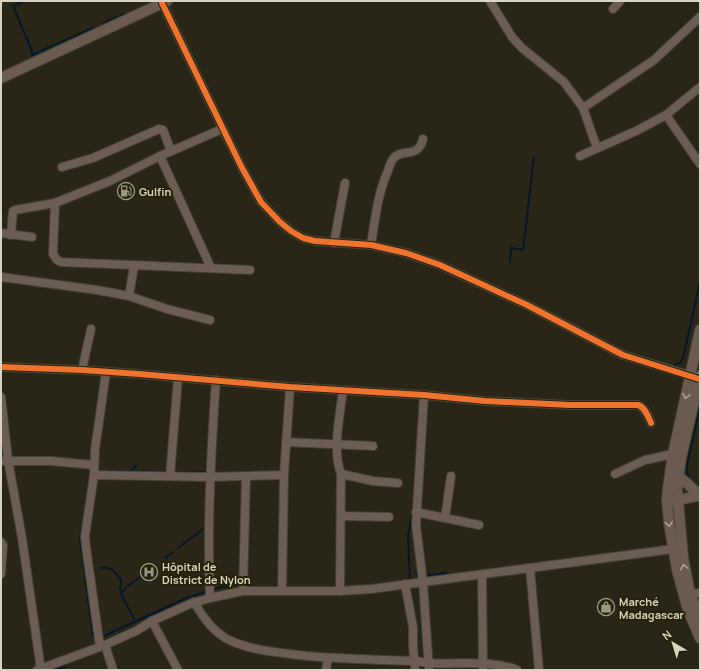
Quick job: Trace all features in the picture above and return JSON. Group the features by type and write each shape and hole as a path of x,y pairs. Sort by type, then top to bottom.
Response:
{"main road":[{"path":"1,78 165,2"},
{"path":"674,474 681,458 696,377 700,330"},
{"path":"696,377 673,454 674,474 672,501 673,549 677,570 688,610 700,638"},
{"path":"674,474 700,495"},
{"path":"672,501 700,495"},
{"path":"672,501 682,557 695,594 700,617"}],"street":[{"path":"490,1 512,37 522,48 564,82 583,108 597,148"},
{"path":"613,9 620,1"},
{"path":"165,2 222,129 255,190 270,212 291,231 304,238 315,241 371,245 406,253 440,265 527,305 623,355 696,377"},
{"path":"583,108 654,60 700,17"},
{"path":"580,156 636,131 666,115 700,87"},
{"path":"666,115 700,164"},
{"path":"62,167 93,158 159,128 163,130 171,151"},
{"path":"12,235 14,210 55,204 110,181 160,156 222,129"},
{"path":"371,245 380,190 392,160 397,155 418,150 423,139"},
{"path":"160,156 211,268"},
{"path":"334,243 345,183"},
{"path":"55,204 53,254 57,260 61,262 250,270"},
{"path":"1,233 32,237"},
{"path":"129,296 134,266"},
{"path":"1,277 97,290 129,296 167,310 210,320"},
{"path":"82,370 91,329"},
{"path":"1,367 82,370 290,387 424,395 485,401 570,405 638,405 644,409 651,423"},
{"path":"106,372 95,450 94,475 86,542 102,646 113,670"},
{"path":"170,476 178,378"},
{"path":"210,598 208,554 209,477 216,380"},
{"path":"282,590 284,475 290,387"},
{"path":"340,591 341,474 337,458 337,444 342,390"},
{"path":"420,665 423,582 417,536 416,512 424,395"},
{"path":"1,397 5,461 22,538 40,670 136,631 152,621 194,602 210,598 244,592 282,590 340,591 371,589 673,549"},
{"path":"286,442 373,446"},
{"path":"615,474 645,460 673,454"},
{"path":"5,461 52,461 94,465"},
{"path":"341,474 373,481 398,483"},
{"path":"94,475 209,477 284,475"},
{"path":"244,592 246,476"},
{"path":"444,518 451,476"},
{"path":"416,512 479,525"},
{"path":"340,516 389,516"},
{"path":"1,542 1,574"},
{"path":"530,568 538,670"},
{"path":"482,575 483,667"},
{"path":"409,584 413,627 420,665"},
{"path":"194,602 212,628 228,639 247,647 328,658 420,665 483,667 504,666 517,670"},
{"path":"152,621 178,670"},
{"path":"326,670 328,658"}],"waterway":[{"path":"24,1 13,6 32,51 32,55 93,28"},
{"path":"104,23 124,14"},
{"path":"510,262 511,248 523,250 534,157"},
{"path":"673,366 680,363 683,358 700,282"},
{"path":"690,480 686,470 700,404"},
{"path":"131,471 136,465"},
{"path":"97,471 168,472"},
{"path":"173,472 208,472"},
{"path":"410,581 408,536 413,512"},
{"path":"82,526 80,539 93,636"},
{"path":"178,548 203,529"},
{"path":"165,558 173,552"},
{"path":"134,619 121,594 125,588 156,565"},
{"path":"101,568 108,568 115,572 121,580 120,589 122,593"},
{"path":"415,571 419,574"},
{"path":"425,576 446,573"},
{"path":"213,589 233,585"},
{"path":"410,586 411,595"},
{"path":"104,636 184,599 204,592"},
{"path":"417,641 417,653"},
{"path":"55,670 65,667"}],"cycle path":[{"path":"162,3 241,166 261,202 291,231 303,238 315,241 371,245 406,253 440,265 527,305 623,355 699,379"},
{"path":"1,367 139,374 290,387 424,395 485,401 570,405 638,405 644,410 651,423"}],"place":[{"name":"Gulfin","path":"126,191"},
{"name":"Hôpital de District de Nylon","path":"149,572"},
{"name":"Marché Madagascar","path":"606,607"}]}
